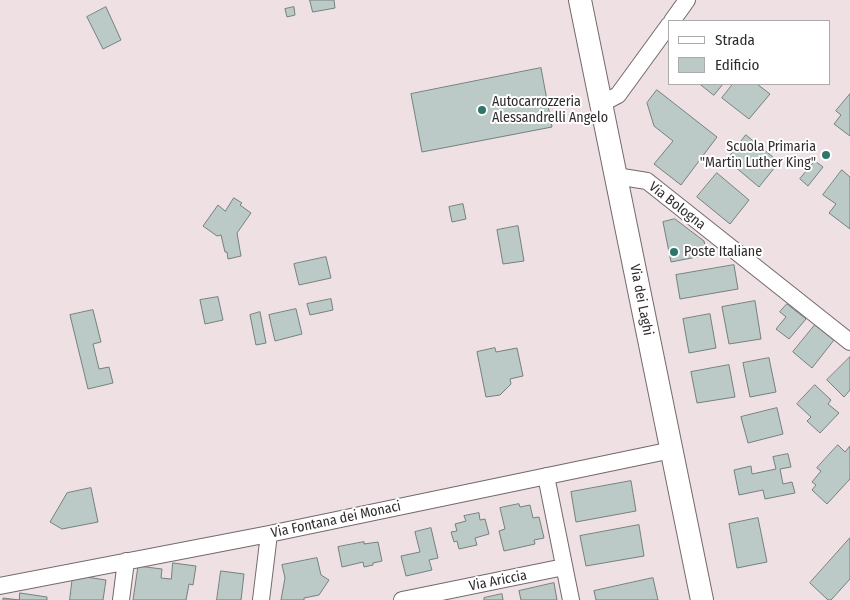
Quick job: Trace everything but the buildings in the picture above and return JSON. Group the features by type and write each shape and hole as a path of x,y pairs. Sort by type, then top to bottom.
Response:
{"main road":[{"name":"Via dei Laghi","path":"580,0 702,600"}],"street":[{"path":"673,20 688,0"},
{"path":"601,104 618,95 668,27"},
{"name":"Via Bologna","path":"616,176 647,181 850,342"},
{"name":"Via Fontana dei Monaci","path":"0,586 269,534 672,450"},
{"path":"546,476 571,600"},
{"path":"261,600 269,534"},
{"path":"121,600 126,561"},
{"name":"Via Ariccia","path":"402,600 564,567"}],"place":[{"name":"Autocarrozzeria Alessandrelli Angelo","path":"482,110"},
{"name":"Scuola Primaria \"Martin Luther King\"","path":"826,155"},
{"name":"Poste Italiane","path":"674,252"}]}
